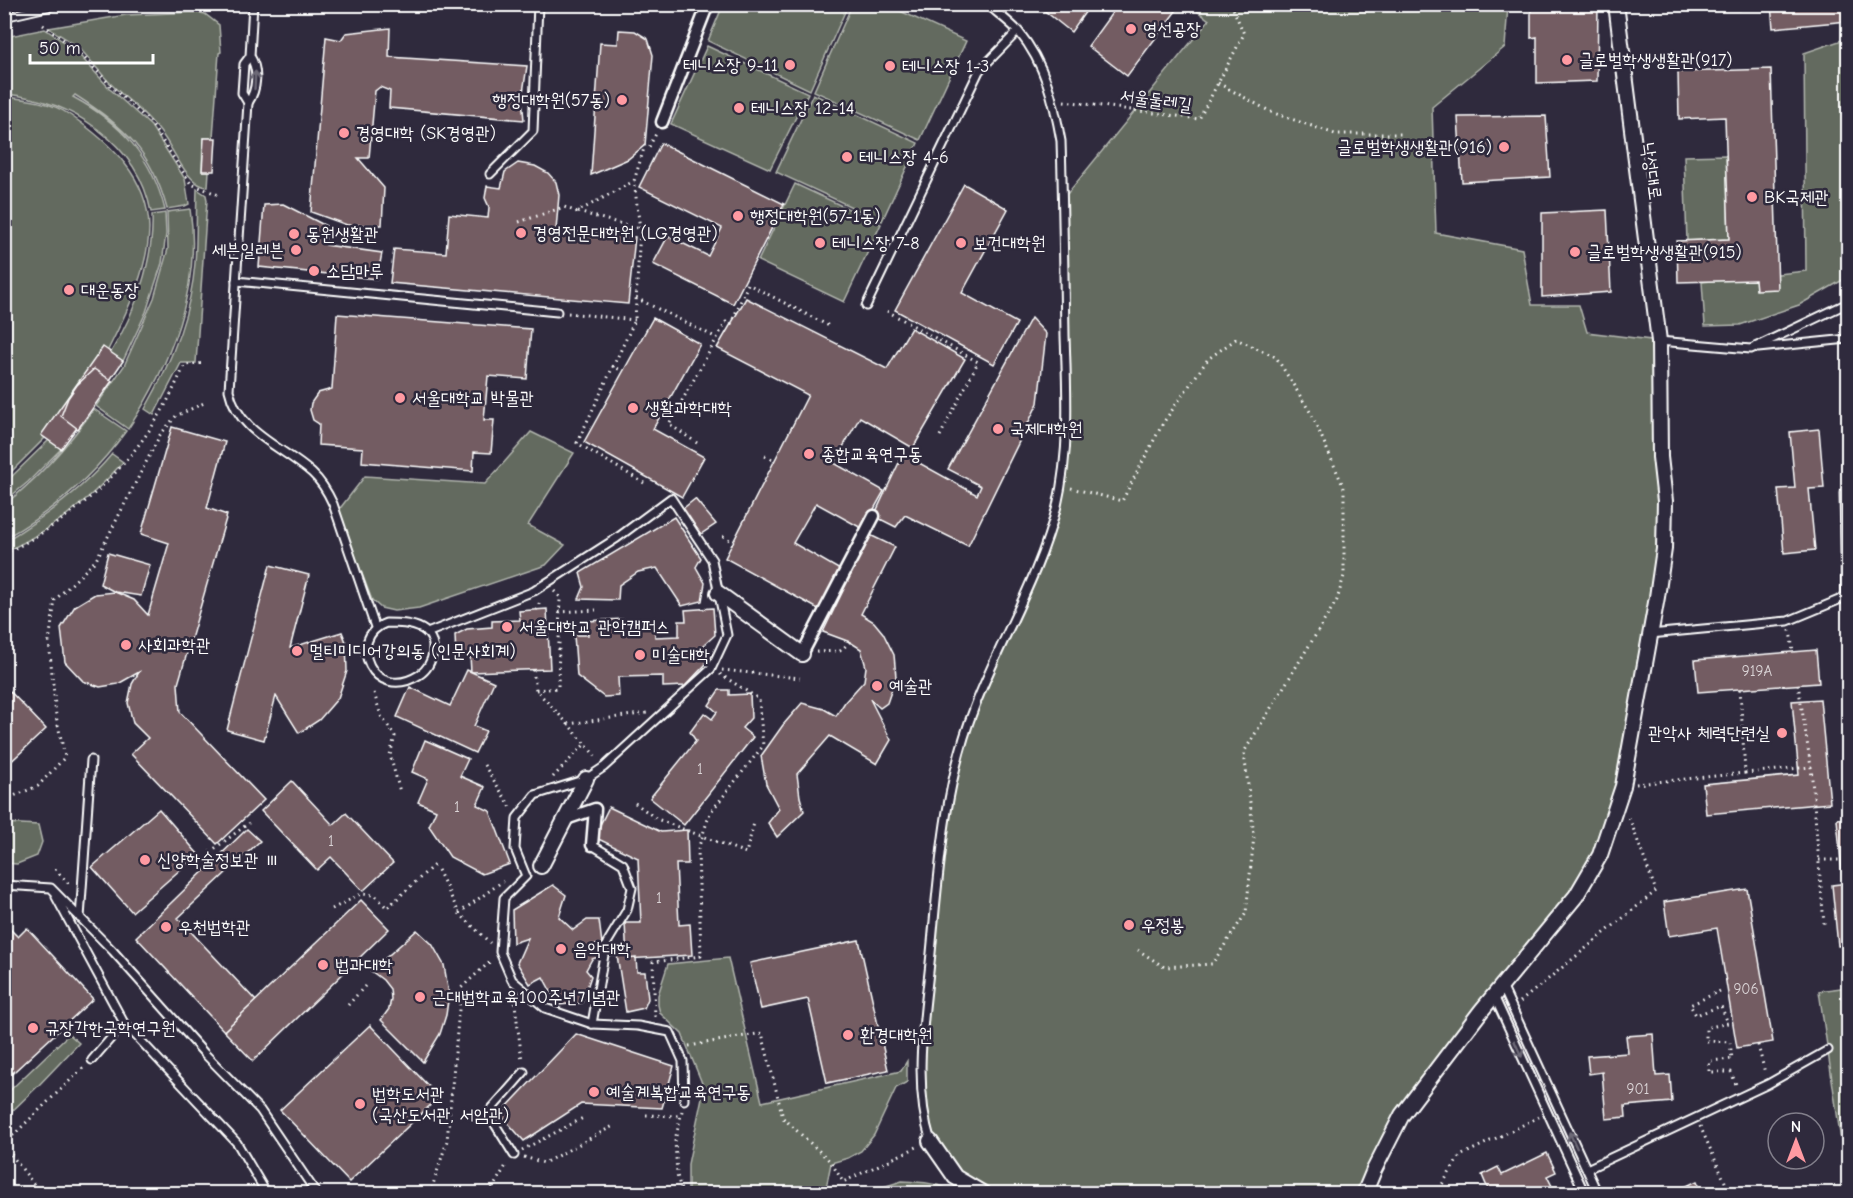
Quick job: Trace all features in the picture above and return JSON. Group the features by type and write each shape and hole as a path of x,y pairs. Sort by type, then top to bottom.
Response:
{"street":[{"path":"662,122 708,4"},
{"path":"718,593 802,654 874,516"},
{"path":"542,866 586,779"},
{"path":"566,819 595,809 592,845"},
{"path":"1498,991 1569,905"},
{"path":"1436,1068 1481,1011"}],"lane":[{"path":"4,17 60,4"},
{"path":"248,103 242,93 244,64 250,56 253,4"},
{"path":"490,174 533,131 538,4"},
{"path":"984,1194 955,1177 930,1141 922,1100 921,1047 941,846 958,754 974,706 1044,548 1061,485 1067,421 1064,234 1060,141 1054,100 1041,66 1018,31 987,4"},
{"name":"낙성대로","path":"1569,905 1600,855 1623,786 1657,597 1664,537 1665,501 1660,457 1659,341 1616,4"},
{"path":"866,306 979,71 1018,31"},
{"path":"250,56 256,65 255,94 248,103 229,390 232,405 240,418 313,474 325,489 333,504 375,627"},
{"path":"236,281 557,312"},
{"path":"1751,348 1848,303"},
{"path":"1659,341 1751,348 1848,339"},
{"path":"1650,634 1788,621 1847,597 1844,493 1848,493"},
{"path":"427,633 534,591 617,538 671,498 712,560 727,635 711,669 603,767 586,779 535,795 517,818 515,849 526,876 504,898 500,952 512,980 545,1008 592,1024 638,1026 670,1032 683,1061 684,1100"},
{"path":"386,622 398,623 420,628 427,633 433,650 429,667 412,679 394,684 375,675 370,668 366,645 375,627 386,622"},
{"path":"80,918 91,760"},
{"path":"592,845 623,864 632,888 627,910 607,943 592,1024"},
{"path":"4,885 51,888 117,955 204,1053 260,1110 317,1194"},
{"path":"51,888 124,1023 237,1143 267,1194"},
{"path":"1498,991 1512,1008 1598,1194"},
{"path":"1481,1011 1498,991"},
{"path":"1498,991 1547,1113 1585,1194"},
{"path":"92,1060 124,1023"},
{"path":"1587,1169 1768,1084 1828,1050"},
{"path":"1364,1194 1402,1115 1436,1068"},
{"path":"513,1155 488,1113 524,1072"}],"path":[{"name":"서울둘레길","path":"1054,100 1199,119 1244,34 1231,4"},
{"path":"44,26 75,48 150,122 191,184 219,195"},
{"path":"1218,83 1271,112 1335,134 1404,134"},
{"path":"644,483 577,443 634,320 640,229 634,181 645,145 649,147 662,122"},
{"path":"577,212 634,181"},
{"path":"519,222 564,207 640,229"},
{"path":"697,443 669,424 726,322 731,324 748,284 831,327"},
{"path":"636,298 717,338"},
{"path":"887,311 978,362 940,436"},
{"path":"557,312 634,320"},
{"path":"1061,485 1122,501 1163,423 1208,359 1236,339 1276,357 1312,416 1344,488 1344,576 1337,600 1244,752 1254,836 1246,913 1212,964 1164,967 1138,950"},
{"path":"4,554 48,530 88,501 110,480 136,449 158,417 185,365 205,363"},
{"path":"612,366 623,371"},
{"path":"4,800 38,786 65,758 56,716 49,642 55,600 96,560 160,435 176,416 206,402"},
{"path":"667,405 676,412"},
{"path":"765,456 775,460"},
{"path":"723,536 733,542"},
{"path":"536,690 558,688 560,597 546,583"},
{"path":"560,612 596,610"},
{"path":"1788,621 1793,652"},
{"path":"802,654 840,651 850,642"},
{"path":"711,669 800,678"},
{"path":"661,1030 654,1013 652,962 701,956 698,849 710,813 763,746 759,699 711,669"},
{"path":"533,670 536,690 568,724 603,767"},
{"path":"1798,684 1811,767 1824,924"},
{"path":"1740,688 1745,773"},
{"path":"374,693 381,716 395,736 390,755 400,792"},
{"path":"568,724 624,716"},
{"path":"535,795 585,744"},
{"path":"484,765 517,818"},
{"path":"1623,786 1811,767"},
{"path":"635,804 657,819 746,853 754,823"},
{"path":"1512,1008 1656,891 1629,817"},
{"path":"210,852 249,823"},
{"path":"1819,860 1841,860"},
{"path":"332,909 361,894 375,895 387,908 435,864"},
{"path":"459,913 522,867"},
{"path":"55,869 70,885"},
{"path":"430,1194 447,1141 461,988 500,952 459,913 438,870"},
{"path":"512,980 524,1072"},
{"path":"348,1005 365,986"},
{"path":"1720,991 1690,1005 1696,1015 1721,1006 1728,1023 1706,1028 1706,1041 1730,1042 1732,1059 1709,1061 1709,1072 1731,1072 1741,1096"},
{"path":"699,1044 762,1033 783,1118 831,1162 843,1182 930,1141"},
{"path":"1758,1045 1768,1084"},
{"path":"42,1194 4,1144 92,1060"},
{"path":"682,1194 675,1140 684,1100"},
{"path":"1436,1194 1460,1156 1547,1113"},
{"path":"646,1114 681,1116"},
{"path":"489,1194 513,1155 585,1117"},
{"path":"1696,1118 1730,1193"},
{"path":"513,1155 544,1163 615,1125"}],"green space":[{"name":"테니스장 9-11","path":"723,4 848,5 810,90 708,41"},
{"name":"테니스장 1-3","path":"852,5 887,5 966,41 920,140 814,91"},
{"path":"1189,5 1508,5 1505,47 1432,107 1436,233 1522,249 1532,305 1579,305 1587,332 1659,341 1665,501 1628,746 1600,855 1436,1068 1364,1193 984,1193 955,1177 930,1141 922,1100 922,1047 941,846 958,754 1044,548 1064,469 1063,199 1209,20"},
{"path":"196,12 205,14 219,25 221,52 219,53 213,138 203,138 202,171 209,171 208,187 201,185 188,175 158,129 111,84 80,49 49,28 126,15"},
{"path":"45,29 73,48 111,90 151,126 185,179 189,204 167,209 153,172 134,142 108,118 75,95 73,97 106,118 132,143 152,174 165,210 151,212 144,187 132,165 98,129 54,105 5,94 5,37"},
{"path":"1848,38 1848,277 1799,305 1740,325 1705,326 1702,282 1806,271 1804,53"},
{"name":"테니스장 12-14","path":"707,46 808,93 770,169 671,124"},
{"name":"테니스장 4-6","path":"813,94 918,143 882,221 776,172"},
{"name":"대운동장","path":"5,97 47,104 70,115 98,136 124,162 142,193 147,210 148,245 135,291 108,350 111,352 128,321 141,286 150,250 152,215 165,213 166,234 162,263 146,312 123,361 61,449 5,501 5,483 49,440 45,438 5,478"},
{"path":"1726,155 1729,239 1687,241 1684,156"},
{"name":"테니스장 7-8","path":"795,184 881,224 844,302 758,261"},
{"path":"197,189 206,195 207,200 196,363 181,363 154,415 145,409 178,339 193,282"},
{"path":"190,209 193,238 187,296 169,352 157,379 128,429 96,406 124,366 154,298 168,249 167,212"},
{"path":"94,409 126,431 100,463 71,491 56,504 5,538 5,504 53,460"},
{"path":"531,432 574,453 528,525 565,545 546,565 419,608 394,611 381,608 372,600 338,511 365,476 485,484"},
{"path":"112,454 123,462 83,502 38,534 5,552 5,541 62,502"},
{"path":"4,823 38,825 42,842 37,856 17,864 5,863"},
{"path":"728,958 762,1102 901,1071 907,1061 907,1082 896,1088 874,1135 861,1151 831,1163 825,1193 688,1193 688,1164 704,1088 682,1034 660,1013 658,995 668,964"},
{"path":"1848,987 1848,1168 1845,1168 1819,991"},
{"path":"69,1034 79,1043 5,1118 5,1095"},
{"path":"902,1181 937,1185 957,1193 873,1193 880,1188"}],"building":[{"path":"1036,4 1091,4 1071,32"},
{"name":"영선공장","path":"1101,4 1166,4 1176,11 1127,76 1088,46 1112,13"},
{"name":"글로벌학생생활관(917)","path":"1531,4 1598,4 1597,81 1537,83 1537,37 1531,38"},
{"path":"1706,4 1738,4 1740,10 1707,9"},
{"path":"1771,4 1848,4 1848,21 1773,28"},
{"name":"경영대학 (SK경영관)","path":"390,28 389,57 527,66 522,99 524,120 389,108 390,91 380,87 375,91 369,158 358,158 384,188 382,225 347,225 311,212 326,37 341,40 346,33"},
{"name":"행정대학원(57동)","path":"619,30 635,31 648,39 653,55 645,145 628,159 591,175 600,43 618,44"},
{"name":"BK국제관","path":"1771,69 1778,289 1756,290 1755,280 1678,282 1677,241 1729,239 1725,117 1679,119 1678,72"},
{"name":"글로벌학생생활관(916)","path":"1546,116 1550,177 1462,182 1458,117"},
{"path":"204,138 216,138 214,171 202,171"},
{"name":"행정대학원(57-1동)","path":"661,143 784,204 733,304 653,264 668,236 708,256 722,228 639,187"},
{"name":"경영전문대학원 (LG경영관)","path":"518,163 535,166 548,173 556,182 559,195 556,230 635,237 628,304 390,283 394,249 446,253 449,214 488,218 489,207 485,198 487,186 501,188 505,172"},
{"name":"보건대학원","path":"964,184 1008,209 962,293 1017,323 994,364 895,310"},
{"name":"동원생활관","path":"283,204 326,226 326,245 382,253 377,279 259,267 264,205"},
{"name":"글로벌학생생활관(915)","path":"1607,210 1611,292 1542,297 1542,213"},
{"name":"종합교육연구동","path":"746,298 887,369 911,328 965,359 913,448 860,417 834,463 884,491 863,529 816,503 793,543 842,571 820,610 725,558 808,395 717,348"},
{"name":"서울대학교 박물관","path":"337,314 531,329 527,379 488,376 484,420 494,420 491,453 474,452 473,471 362,462 363,448 318,445 319,424 313,420 310,410 311,403 318,393 332,389"},
{"name":"생활과학대학","path":"653,318 700,344 653,429 704,457 682,497 584,442"},
{"name":"국제대학원","path":"1031,318 1046,334 1038,403 968,546 905,515 896,527 874,516 903,454 977,495 981,486 948,469"},
{"path":"103,347 123,361 110,380 112,381 61,449 41,435"},
{"path":"94,369 112,381 78,429 61,416 68,398 77,385"},
{"name":"사회과학관","path":"172,427 225,442 207,508 227,515 178,684 180,712 264,800 217,844 131,754 148,738 133,723 128,703 132,684 139,672 118,684 100,687 83,681 65,662 61,628 75,606 95,594 115,592 134,600 148,615 169,543 141,534"},
{"path":"1819,429 1824,488 1809,489 1815,550 1784,553 1778,489 1795,488 1790,432"},
{"path":"695,499 716,524 701,534 681,510"},
{"name":"미술대학","path":"674,517 701,558 696,567 705,583 702,601 682,606 657,568 638,572 619,585 618,600 579,599 584,587 580,573"},
{"name":"예술관","path":"870,535 895,547 861,614 874,622 883,633 894,655 896,677 887,703 880,708 870,699 891,740 877,764 830,736 797,774 804,811 777,837 768,823 779,809 766,784 761,756 802,703 824,709 836,716 864,681 866,667 861,649 850,642 823,632"},
{"path":"108,553 150,565 141,596 115,592 100,584"},
{"name":"멀티미디어강의동 (인문사회계)","path":"270,565 309,575 290,648 342,632 346,642 347,671 338,698 319,720 299,733 276,696 264,740 227,730"},
{"name":"미술대학","path":"713,608 715,635 704,645 706,664 685,686 663,687 663,676 618,677 619,696 604,697 577,676 574,635 588,635 587,621 623,619 624,633 632,633 631,622 654,621 655,637 679,636 679,621 686,621 685,610"},
{"path":"547,609 550,669 471,672 470,655 456,656 455,635 467,629 492,627 492,621 520,620 519,611"},
{"path":"1816,650 1819,683 1698,692 1695,660"},
{"path":"467,670 494,682 474,726 486,731 475,753 397,717 410,687 450,706"},
{"path":"4,685 46,729 4,768"},
{"path":"719,690 729,690 729,695 750,694 751,718 742,728 753,737 684,825 650,798 696,741 690,732 704,713 712,719 717,712 709,705"},
{"path":"1820,699 1830,803 1706,814 1703,784 1799,775 1792,701"},
{"path":"425,740 468,759 460,776 485,787 477,805 490,811 510,864 482,874 450,857 429,826 436,810 418,802 428,779 412,772"},
{"path":"292,781 333,825 346,813 393,863 363,891 331,857 317,870 261,811"},
{"name":"음악대학","path":"609,807 661,832 687,830 688,864 676,864 679,925 690,924 692,955 627,959 625,923 641,923 638,858 594,837"},
{"name":"신양학술정보관 Ⅲ","path":"159,809 198,854 132,912 92,867"},
{"path":"1848,818 1848,883 1843,884 1837,819"},
{"name":"우천법학관","path":"247,829 260,841 178,918 256,1001 224,1031 136,937"},
{"path":"1848,883 1848,945 1838,946 1832,885"},
{"name":"음악대학","path":"553,885 566,895 559,917 573,930 587,920 599,920 602,944 594,945 600,950 626,948 627,959 636,958 637,972 645,972 648,999 644,1008 626,1012 617,955 604,955 592,959 586,970 591,976 582,1003 558,1005 543,977 530,984 517,963 528,938 513,943 512,910"},
{"path":"1747,889 1773,1042 1737,1048 1717,928 1669,936 1664,902"},
{"name":"법과대학","path":"361,900 389,929 253,1061 224,1031"},
{"name":"규장각한국학연구원","path":"4,923 18,937 27,928 93,999 4,1081"},
{"name":"근대법학교육100주년기념관","path":"417,930 432,944 444,965 449,994 440,1034 423,1062 381,1020 389,1009 390,989 371,971"},
{"name":"환경대학원","path":"859,940 888,1070 827,1083 808,999 761,1009 750,963"},
{"name":"법학도서관 (국산도서관, 서암관)","path":"370,1025 439,1097 349,1182 280,1110"},
{"name":"예술계복합교육연구동","path":"576,1034 674,1066 662,1108 581,1104 524,1141 500,1114"},
{"path":"1653,1034 1656,1076 1670,1075 1672,1102 1625,1106 1626,1117 1606,1119 1602,1072 1589,1074 1587,1056 1628,1053 1626,1036"},
{"path":"1547,1153 1556,1172 1547,1176 1556,1194 1490,1194 1482,1175 1498,1167 1502,1175"},
{"path":"1697,1181 1703,1194 1680,1194 1678,1190"}],"place":[{"name":"영선공장","path":"1131,29"},
{"name":"글로벌학생생활관(917)","path":"1567,60"},
{"name":"테니스장 9-11","path":"790,65"},
{"name":"테니스장 1-3","path":"890,66"},
{"name":"행정대학원(57동)","path":"622,100"},
{"name":"테니스장 12-14","path":"739,108"},
{"name":"경영대학 (SK경영관)","path":"344,133"},
{"name":"글로벌학생생활관(916)","path":"1504,147"},
{"name":"테니스장 4-6","path":"847,157"},
{"name":"BK국제관","path":"1752,197"},
{"name":"행정대학원(57-1동)","path":"738,216"},
{"name":"경영전문대학원 (LG경영관)","path":"521,233"},
{"name":"동원생활관","path":"294,234"},
{"name":"테니스장 7-8","path":"820,243"},
{"name":"보건대학원","path":"961,243"},
{"name":"세븐일레븐","path":"296,250"},
{"name":"글로벌학생생활관(915)","path":"1575,252"},
{"name":"소담마루","path":"314,271"},
{"name":"대운동장","path":"69,290"},
{"name":"서울대학교 박물관","path":"400,398"},
{"name":"생활과학대학","path":"633,408"},
{"name":"국제대학원","path":"998,429"},
{"name":"종합교육연구동","path":"809,454"},
{"name":"서울대학교 관악캠퍼스","path":"507,627"},
{"name":"사회과학관","path":"126,645"},
{"name":"멀티미디어강의동 (인문사회계)","path":"297,651"},
{"name":"미술대학","path":"640,655"},
{"name":"예술관","path":"877,686"},
{"name":"관악사 체력단련실","path":"1782,733"},
{"name":"신양학술정보관 Ⅲ","path":"145,860"},
{"name":"우정봉","path":"1129,925"},
{"name":"우천법학관","path":"166,927"},
{"name":"음악대학","path":"561,949"},
{"name":"법과대학","path":"323,965"},
{"name":"근대법학교육100주년기념관","path":"420,997"},
{"name":"규장각한국학연구원","path":"33,1028"},
{"name":"환경대학원","path":"848,1035"},
{"name":"예술계복합교육연구동","path":"594,1092"},
{"name":"법학도서관 (국산도서관, 서암관)","path":"360,1104"}]}
